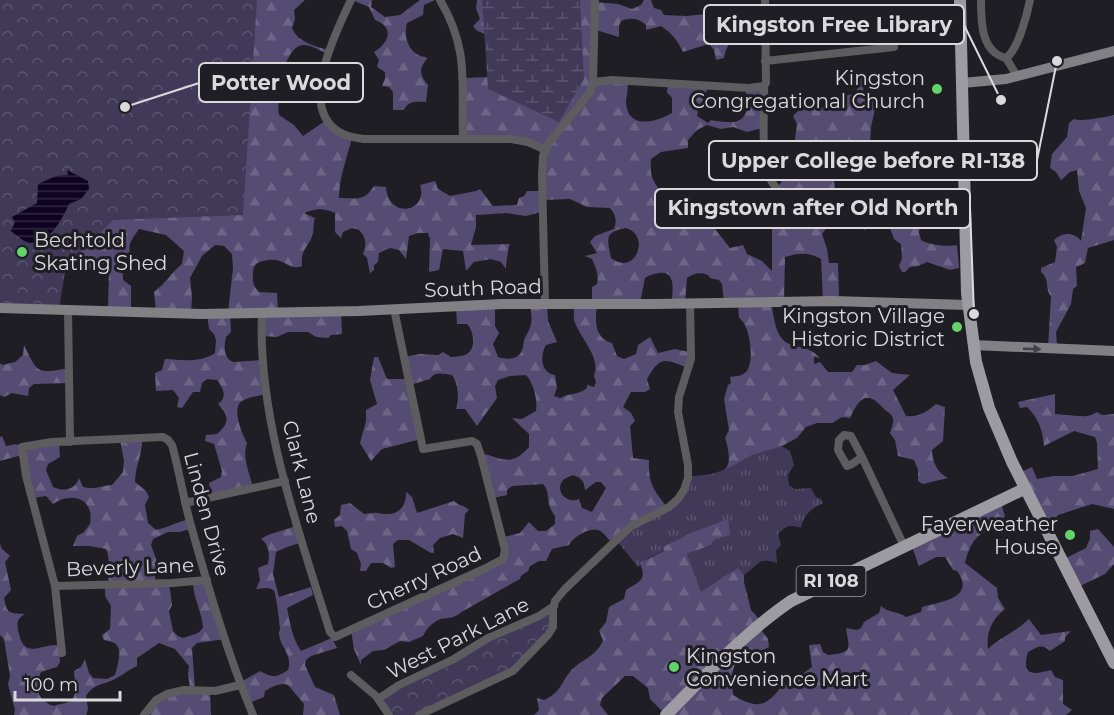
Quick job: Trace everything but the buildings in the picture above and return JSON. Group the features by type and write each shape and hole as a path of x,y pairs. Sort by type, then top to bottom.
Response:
{"main road":[{"path":"960,0 968,305 980,379 989,408 1024,489 1114,663"},
{"name":"RI 108","path":"666,715 747,635 767,617 791,601 1024,489"}],"street":[{"path":"351,0 334,40 320,86 321,108 332,127 342,134 364,139 511,139 528,142 546,150"},
{"path":"440,0 454,28 461,52 463,138"},
{"path":"545,303 543,156 590,92 593,82 595,0"},
{"path":"765,0 766,83 762,140 772,182 784,195 796,199 966,199"},
{"path":"981,0 981,22 987,44 998,56 1006,58 1012,55 1016,47 1030,0"},
{"path":"765,61 894,47"},
{"path":"962,83 1017,76 1114,51"},
{"path":"1006,58 1017,76"},
{"path":"593,82 612,80 749,88 764,86"},
{"name":"South Road","path":"0,308 202,314 394,309 502,303 832,301 968,305"},
{"path":"419,715 513,671 554,627 555,601 566,589 630,527 669,507 684,490 688,478 688,465 678,412 679,397 691,358 690,303"},
{"path":"68,309 70,442"},
{"name":"Cherry Road","path":"333,634 335,637 341,635 486,568 502,559 505,550 477,444 472,441 423,449 394,309"},
{"name":"Clark Lane","path":"262,312 266,392 285,481 330,632 333,634"},
{"path":"973,345 1021,349 1114,351"},
{"name":"Linden Drive","path":"55,586 26,476 22,447 36,443 163,437 168,440 172,445 207,580 240,685 253,715"},
{"path":"862,457 904,546"},
{"path":"186,503 285,481"},
{"name":"Beverly Lane","path":"55,586 207,580"},
{"path":"55,586 62,653"},
{"name":"West Park Lane","path":"378,699 454,659 488,638 539,616 554,606"},
{"path":"351,675 378,699 389,715"},
{"path":"144,715 156,700 167,694 184,690 215,691 240,685"}],"green space":[{"path":"0,0 305,0 294,10 295,19 292,28 303,41 331,51 329,54 303,45 294,49 286,62 284,71 284,74 293,81 281,96 279,115 294,125 303,136 325,121 352,137 342,175 339,198 359,198 367,195 374,186 386,187 388,197 400,208 414,206 421,194 420,185 435,181 438,189 450,196 480,189 493,206 517,205 519,198 527,191 542,191 546,151 529,141 463,137 464,78 489,77 497,40 476,30 473,26 480,19 476,8 477,0 596,0 596,2 618,4 632,9 641,5 644,0 651,0 654,8 661,10 664,15 687,16 733,11 743,15 750,12 765,13 765,41 748,34 735,40 727,48 724,58 716,60 714,50 710,45 683,52 674,37 661,26 646,30 646,25 638,20 621,21 619,37 596,30 594,79 628,82 627,110 636,120 643,122 672,113 672,98 667,92 668,84 708,86 697,116 708,123 711,120 731,122 742,118 747,107 745,88 764,85 763,128 747,132 733,127 721,129 707,125 697,130 688,140 688,148 661,152 651,159 651,168 653,179 660,190 654,199 654,208 662,210 709,208 711,224 730,248 743,245 747,254 762,261 772,271 772,212 763,208 771,203 780,192 778,187 791,168 797,124 793,116 800,109 827,107 832,103 832,99 856,93 861,77 865,76 863,92 870,99 877,100 871,127 869,161 862,159 858,144 853,144 849,152 850,159 834,171 835,198 928,199 928,215 921,219 919,233 921,240 939,245 957,245 959,268 950,270 927,262 902,272 899,266 902,258 901,244 894,239 890,228 873,226 864,230 859,221 833,219 822,234 829,263 838,263 839,300 823,301 821,259 808,254 785,257 784,301 772,303 773,315 776,327 784,341 814,352 820,358 814,357 814,364 820,362 828,372 852,372 857,365 876,361 892,373 910,375 893,390 906,416 919,415 936,404 945,407 943,441 932,450 936,467 948,478 923,484 918,481 918,470 914,460 898,456 895,440 890,433 892,415 873,399 868,398 860,401 850,418 842,417 832,423 817,423 806,427 797,438 782,446 752,455 725,470 729,459 725,438 729,430 724,399 728,385 731,383 730,377 745,373 751,357 746,327 739,318 738,303 724,302 722,284 719,280 700,273 687,278 685,302 672,302 673,287 669,275 653,274 645,278 640,303 597,304 596,322 602,337 612,343 617,356 624,359 636,354 638,345 650,337 658,353 675,349 689,352 688,368 668,361 659,363 647,379 650,389 645,392 631,392 623,407 631,413 635,421 630,426 633,458 649,460 652,485 667,507 612,543 604,533 598,530 582,533 569,545 552,549 546,561 539,561 530,566 520,579 456,616 437,620 423,636 409,642 400,641 384,650 373,651 361,660 361,665 354,649 351,630 502,559 504,537 520,533 529,522 538,531 546,531 555,524 555,516 543,484 512,486 507,490 507,495 493,498 481,453 507,460 517,457 529,447 529,434 512,418 522,419 536,411 534,392 526,375 510,376 498,380 495,386 497,398 477,426 465,409 456,409 458,392 452,375 437,374 430,379 410,385 421,439 382,449 371,461 360,443 366,421 366,410 377,404 370,380 374,357 378,357 387,379 408,379 404,357 420,354 438,355 443,352 451,357 465,355 469,353 473,345 473,336 467,324 457,324 456,307 495,304 495,326 499,333 493,344 498,357 508,359 515,357 523,348 524,339 531,325 530,304 547,304 548,321 557,342 546,345 542,358 546,371 555,375 557,388 554,396 560,398 581,392 587,388 587,385 594,387 595,363 575,323 574,304 592,302 592,287 597,284 597,274 592,259 585,256 597,253 590,242 595,236 614,229 615,218 610,208 587,207 570,199 544,200 544,211 526,216 506,213 476,215 476,227 471,245 510,244 506,269 501,262 491,259 474,262 466,271 463,251 443,249 439,270 429,272 430,239 428,233 418,233 409,236 406,259 399,250 390,248 379,253 378,262 370,273 367,258 363,254 365,241 359,230 352,228 343,232 341,238 335,232 335,213 320,209 304,213 315,218 312,238 302,255 302,266 293,267 276,260 260,262 253,269 254,284 259,292 277,293 278,311 341,311 342,334 331,335 328,338 316,337 308,332 288,332 277,337 263,336 262,312 230,314 231,332 226,337 225,348 227,358 233,362 263,360 266,394 242,401 237,409 247,443 246,459 253,487 211,495 209,483 221,477 222,471 214,444 205,441 206,435 217,434 226,423 226,415 218,404 224,395 223,389 217,380 207,379 202,383 200,392 193,392 182,408 177,407 179,398 173,390 156,391 155,373 162,370 165,359 197,360 215,353 216,340 209,329 207,314 228,312 233,268 232,254 224,246 215,245 202,256 190,278 191,313 156,311 154,292 182,264 184,251 166,235 139,229 130,245 131,256 122,262 123,280 131,286 131,310 108,308 109,269 105,264 88,270 74,262 66,266 59,308","holes":["626,228 634,232 639,246 633,259 620,262 611,258 608,241 611,234","573,475 582,480 585,490 596,482 601,482 606,488 592,512 582,508 579,499 570,500 561,492 561,483"]},
{"path":"0,0 257,0 243,215 113,220 66,266 59,308 0,308"},
{"path":"352,0 372,0 371,7 385,17 400,15 420,0 435,0 424,5 423,15 407,23 406,28 411,49 427,59 421,72 428,85 426,102 413,102 404,110 393,110 393,92 389,87 382,86 385,72 377,67 379,60 374,52 386,40 387,31 381,23 375,20 369,7"},
{"path":"482,0 580,0 584,79 559,122 488,89"},
{"path":"1114,115 1114,240 1088,248 1085,263 1076,267 1077,286 1073,289 1071,304 1056,332 1057,346 1048,348 1051,296 1041,268 1055,262 1057,247 1054,240 1057,237 1065,234 1072,235 1081,241 1086,208 1079,191 1077,170 1070,172 1061,180 1050,168 1052,154 1067,137 1069,123 1074,119 1088,120"},
{"path":"24,345 32,362 40,370 69,368 68,383 34,384 29,388 28,396 12,393 4,397 0,395 0,363 2,365 15,362 23,355"},
{"path":"1055,394 1055,414 1085,416 1097,412 1102,415 1114,414 1114,509 1092,504 1058,515 1044,524 1019,473 1032,467 1037,479 1073,476 1098,469 1095,437 1074,431 1044,446 1037,420 1027,407 1020,408 1018,402"},
{"path":"2,436 6,446 16,444 22,447 59,442 60,457 48,464 46,470 53,487 65,490 75,485 79,478 83,487 87,488 112,485 123,472 124,461 120,440 142,438 135,482 146,491 149,497 145,505 148,523 156,530 190,519 193,528 180,532 168,532 153,539 151,545 156,559 155,582 169,583 172,605 169,611 173,631 183,638 198,633 203,628 193,582 206,580 225,639 197,643 192,648 195,689 210,693 211,715 151,715 147,711 156,699 190,689 189,666 175,649 159,643 137,658 137,666 89,692 86,696 88,709 86,715 14,715 15,710 8,684 10,676 4,639 0,635 0,544 10,556 5,562 11,590 4,598 6,608 10,612 25,614 19,619 18,625 21,640 28,648 33,649 59,645 60,662 57,667 41,672 39,678 38,693 44,701 54,706 72,700 75,692 74,671 81,667 85,659 93,678 107,679 115,675 119,649 113,642 104,640 102,635 110,629 111,606 105,596 105,586 109,584 106,549 73,546 77,536 84,532 90,524 89,508 80,499 67,498 53,504 46,496 33,498 22,455 0,461 0,437"},
{"path":"780,445 790,451 794,465 788,475 789,485 795,489 811,488 823,503 808,513 801,528 788,526 778,534 781,545 776,550 777,563 762,561 744,575 737,569 701,593 687,554 729,535 716,524 663,547 664,551 648,558 638,567 617,541 629,529 669,506 689,476 716,473 752,455"},
{"path":"406,492 412,497 417,513 454,501 467,508 469,510 465,514 463,538 453,534 440,538 433,545 434,553 409,540 398,540 393,544 395,567 391,568 383,563 371,563 366,571 360,571 361,564 357,553 351,549 347,531 342,526 335,527 334,520 340,515 341,505 350,503 364,514 390,514 401,509"},
{"path":"1000,500 1005,516 974,540 965,563 997,588 998,598 1005,609 991,626 988,649 1029,619 1041,635 1071,631 1065,637 1065,641 1050,651 1042,646 1028,652 1026,660 1027,670 1030,672 1051,670 1055,677 1063,680 1063,704 1072,710 1066,715 666,715 650,699 648,688 633,676 625,676 602,698 600,705 608,715 534,715 539,710 537,698 544,700 553,695 573,668 600,646 603,640 599,631 606,622 609,607 624,599 626,590 641,580 643,574 640,563 664,551 663,547 691,533 728,519 730,535 714,540 711,545 687,554 701,592 738,568 744,575 751,610 761,621 758,626 768,639 769,647 765,649 764,654 749,652 738,661 732,675 733,695 748,703 761,704 777,693 782,685 792,685 812,667 809,645 820,644 823,652 828,655 842,653 848,649 846,628 857,630 861,628 864,622 879,613 881,606 906,617 921,612 922,607 946,601 959,593 963,587 962,580 945,557 936,557 919,566 912,547"},
{"path":"298,525 303,542 276,552 273,574 279,597 311,587 313,595 287,608 290,625 301,651 332,638 337,648 311,656 306,660 305,665 315,687 334,695 340,715 303,715 304,704 285,684 265,691 264,697 249,703 241,682 260,671 274,676 288,670 288,655 280,639 275,593 270,589 256,589 260,580 258,568 268,564 269,561 267,547 261,539"},
{"path":"1098,529 1114,547 1114,564 1105,574 1076,588 1062,560 1086,548 1090,539 1090,531"},
{"path":"554,606 553,627 513,671 419,715 389,715 378,699"}],"shaded area":[{"path":"67,170 88,181 89,189 81,199 69,204 50,235 38,242 29,243 11,231 15,222 12,217 37,203 38,184 56,176 68,175"}],"place":[{"name":"Upper College before RI-138","path":"1057,61"},
{"name":"Kingston Congregational Church","path":"937,89"},
{"name":"Kingston Free Library","path":"1001,100"},
{"name":"Potter Wood","path":"125,107"},
{"name":"Bechtold Skating Shed","path":"22,252"},
{"name":"Kingstown after Old North","path":"974,314"},
{"name":"Kingston Village Historic District","path":"957,327"},
{"name":"Fayerweather House","path":"1070,535"},
{"name":"Kingston Convenience Mart","path":"674,667"}]}
